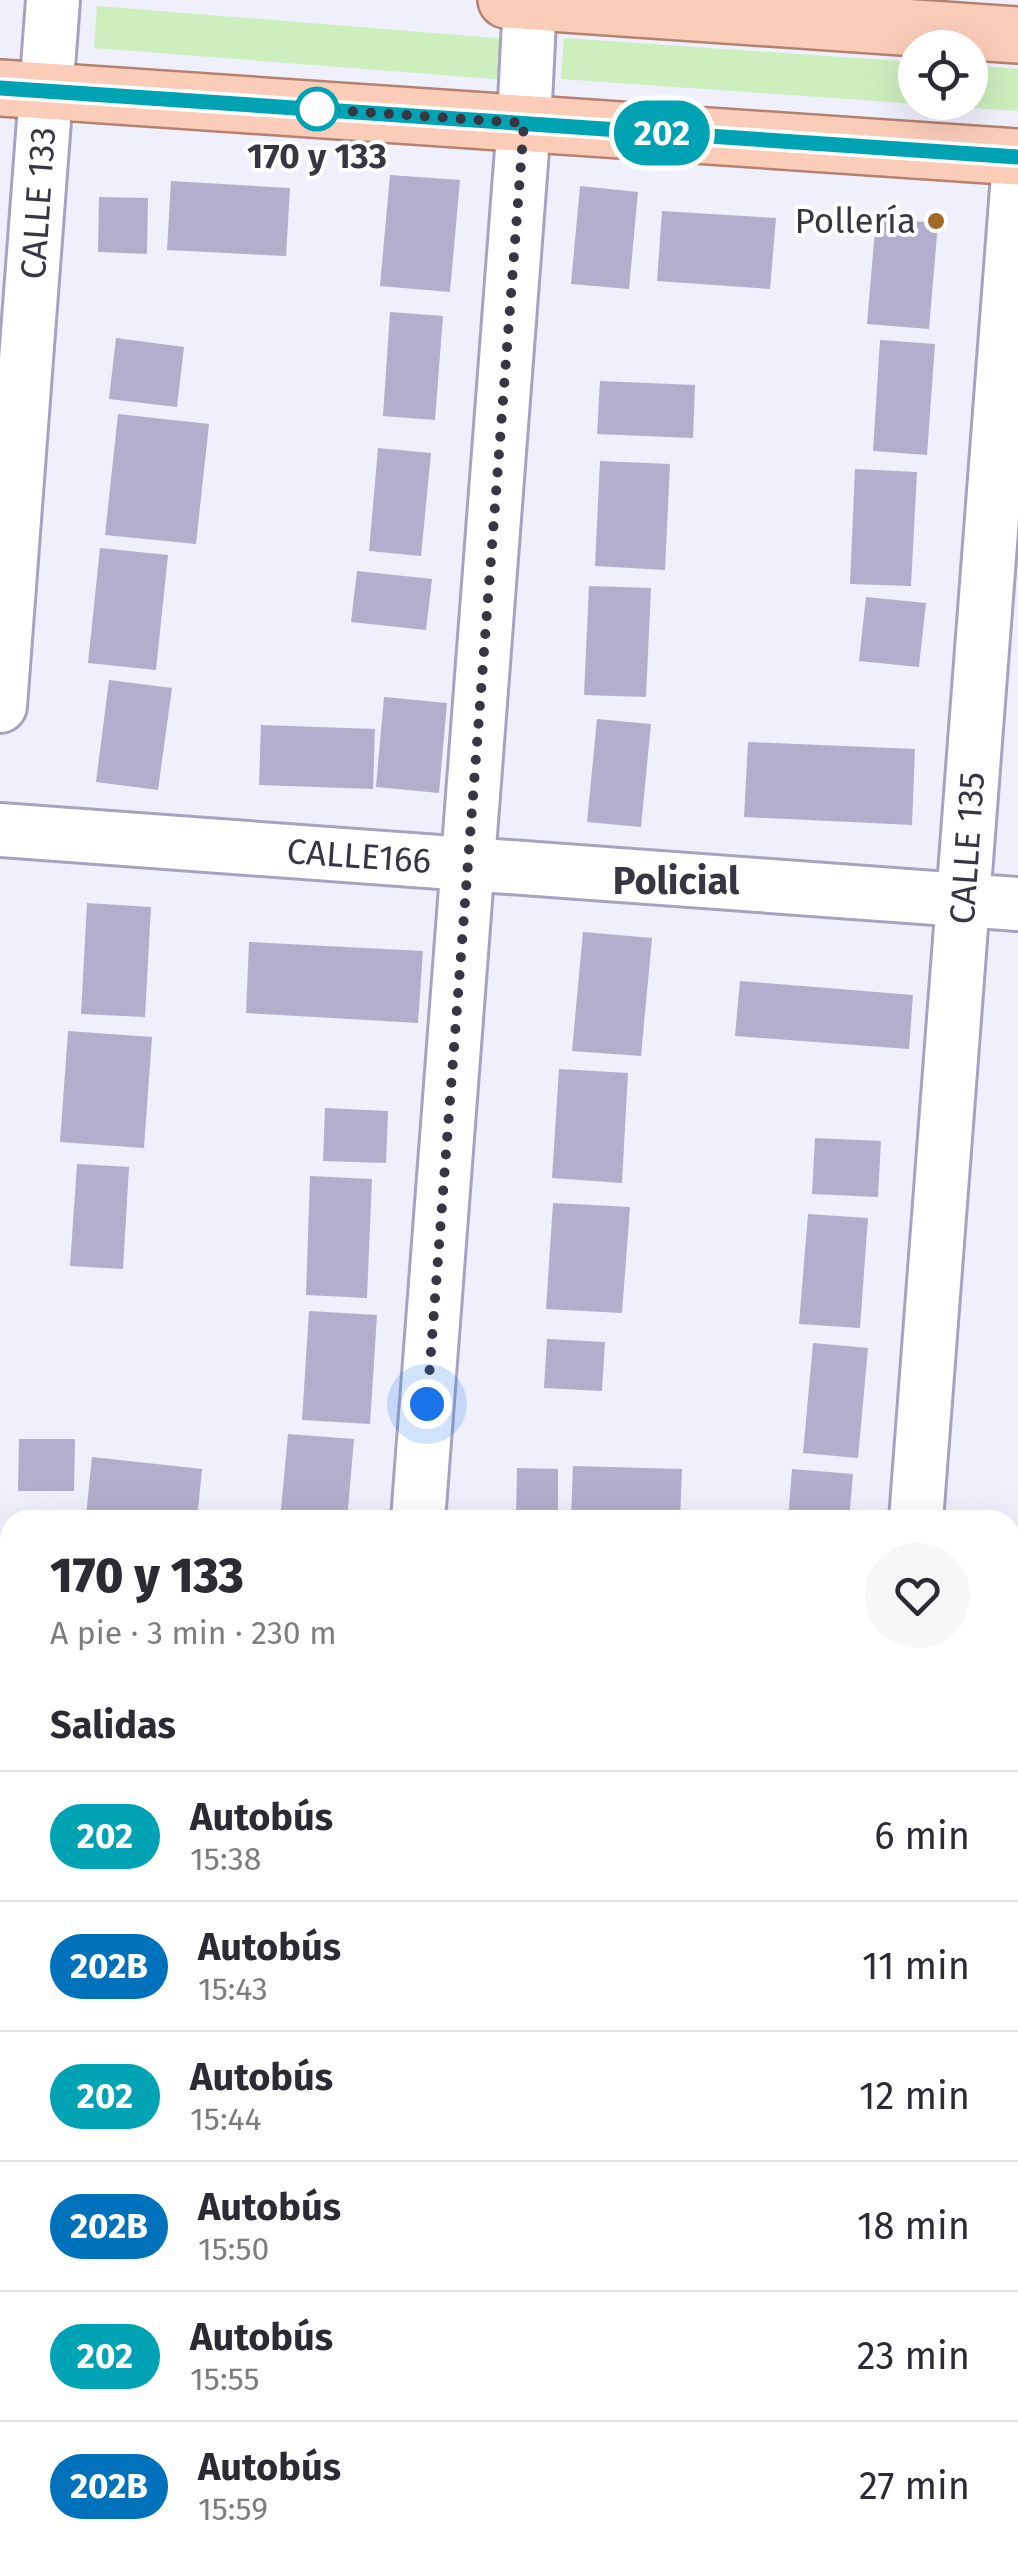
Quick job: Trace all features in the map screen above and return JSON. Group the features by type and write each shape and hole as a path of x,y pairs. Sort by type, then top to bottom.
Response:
{"main road":[{"path":"522,0 1011,23"},
{"path":"23,89 1018,157"}],"street":[{"name":"CALLE 133","path":"0,706 23,89 53,0"},
{"path":"419,1510 524,123 522,0"},
{"name":"CALLE 135","path":"917,1510 1018,176"},
{"name":"CALLE166","path":"0,830 1018,904"}],"green space":[{"path":"97,6 509,39 507,80 94,48"},
{"path":"564,38 898,61 898,103 561,79"},
{"path":"988,66 1018,69 1018,111 988,109"}],"building":[{"path":"390,175 460,180 450,292 380,286"},
{"path":"171,181 290,188 286,256 167,250"},
{"path":"580,186 638,192 629,289 571,284"},
{"path":"99,197 148,198 147,254 98,252"},
{"path":"662,211 776,218 770,289 657,281"},
{"path":"876,218 938,223 929,329 867,324"},
{"path":"390,312 443,316 435,420 383,416"},
{"path":"116,338 184,347 177,407 109,399"},
{"path":"880,340 935,344 927,455 873,451"},
{"path":"600,381 695,385 693,438 597,434"},
{"path":"118,414 209,424 196,544 105,535"},
{"path":"378,448 431,453 421,556 369,551"},
{"path":"600,461 670,464 665,570 595,566"},
{"path":"855,469 917,472 911,586 850,584"},
{"path":"100,548 168,555 156,670 88,663"},
{"path":"357,571 432,579 426,630 351,622"},
{"path":"589,586 651,588 646,697 584,695"},
{"path":"866,597 926,603 919,667 859,661"},
{"path":"109,680 172,688 158,790 96,782"},
{"path":"384,697 447,703 439,793 376,787"},
{"path":"597,719 651,724 641,827 587,822"},
{"path":"261,725 375,729 373,789 259,785"},
{"path":"748,742 915,749 912,825 744,817"},
{"path":"87,903 151,907 145,1017 81,1014"},
{"path":"583,932 652,938 641,1056 572,1051"},
{"path":"249,942 423,951 418,1023 246,1013"},
{"path":"740,981 913,995 909,1049 735,1036"},
{"path":"68,1031 152,1037 144,1148 60,1142"},
{"path":"559,1069 628,1073 622,1183 552,1178"},
{"path":"325,1108 388,1111 386,1163 323,1161"},
{"path":"815,1138 881,1141 878,1197 812,1194"},
{"path":"77,1164 129,1167 123,1269 70,1266"},
{"path":"310,1176 372,1179 367,1298 306,1295"},
{"path":"553,1203 630,1207 622,1313 546,1309"},
{"path":"808,1214 868,1218 860,1328 799,1324"},
{"path":"309,1311 377,1315 370,1424 302,1420"},
{"path":"547,1339 605,1342 602,1391 544,1388"},
{"path":"813,1343 868,1348 858,1458 803,1453"},
{"path":"288,1434 354,1439 348,1510 281,1510"},
{"path":"19,1439 75,1439 74,1491 18,1491"},
{"path":"92,1457 202,1469 198,1510 87,1510"},
{"path":"573,1466 682,1469 680,1510 571,1510"},
{"path":"517,1468 558,1469 558,1510 516,1510"},
{"path":"792,1469 853,1474 850,1510 789,1510"}],"bus line":[{"name":"202","path":"0,88 1018,157"}],"place":[{"name":"170 y 133","path":"317,109"},
{"name":"Pollería","path":"936,221"}],"district":[{"name":"Policial","path":"676,881"}],"route":[{"path":"317,109 524,123 427,1404"}]}
